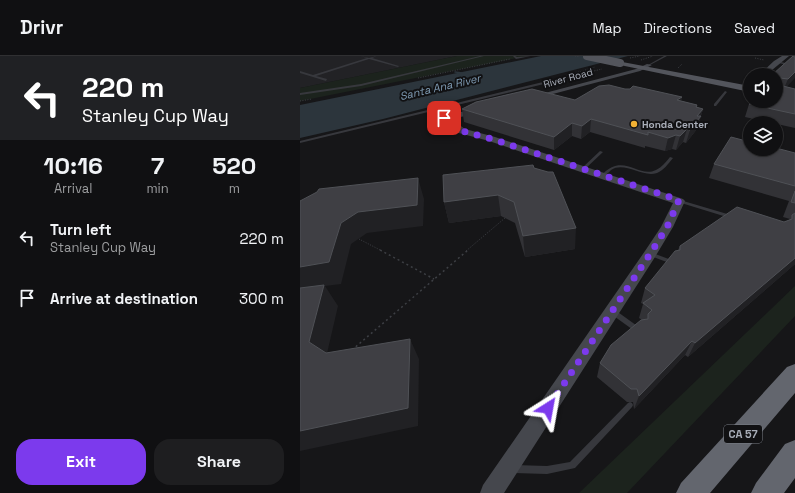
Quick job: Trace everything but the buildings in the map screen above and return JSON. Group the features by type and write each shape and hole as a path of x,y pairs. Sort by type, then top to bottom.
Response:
{"highway":[{"name":"CA 57","path":"691,493 795,375"},
{"path":"766,493 795,454"}],"main road":[{"path":"587,56 625,60 639,59 647,66 743,84"},
{"path":"604,56 743,87"},
{"path":"770,68 786,56"},
{"name":"River Road","path":"521,100 647,66"},
{"path":"490,107 444,118 462,131 679,200 667,227 650,254 491,493"}],"lane":[{"path":"362,56 398,66"},
{"path":"314,76 376,56"},
{"path":"300,94 361,85 483,56"},
{"path":"514,56 516,58 530,56"},
{"path":"647,66 666,56"},
{"path":"776,62 795,66"},
{"path":"300,72 326,80"},
{"path":"300,142 543,83"},
{"path":"715,105 726,92"},
{"path":"583,169 601,152"},
{"path":"603,176 611,168 616,167 638,172 656,172 663,170 671,158"},
{"path":"679,200 737,218"},
{"path":"650,254 672,263"},
{"path":"612,312 640,331"},
{"path":"507,469 547,470 572,465 630,405"}],"path":[{"path":"625,60 654,56"},
{"path":"755,58 764,60"},
{"path":"678,68 682,64"},
{"path":"543,83 578,71 600,66"},
{"path":"543,83 552,84 556,80 606,68"},
{"path":"349,352 505,218"},
{"path":"359,239 434,279"}],"shaded area":[{"path":"300,56 457,56 300,88"},
{"path":"457,56 527,56 300,101 300,88"},
{"path":"795,286 795,316 627,493 579,493"}],"water":[{"name":"Santa Ana River","path":"541,56 628,56 383,119 300,138 300,105"}],"waterway":[{"path":"455,72 462,73"}],"place":[{"name":"Honda Center","path":"634,124"}],"route":[{"path":"444,118 462,131 492,139 679,200 667,227 650,254 548,408"}]}
